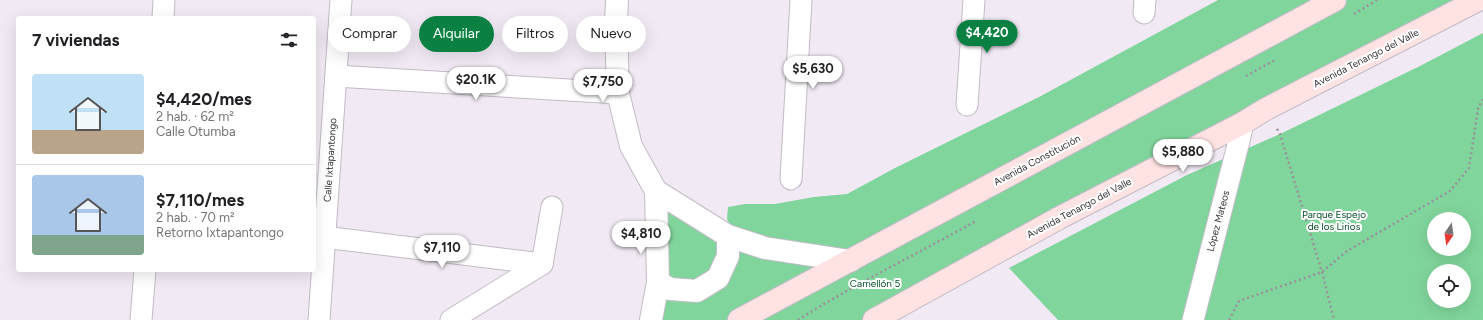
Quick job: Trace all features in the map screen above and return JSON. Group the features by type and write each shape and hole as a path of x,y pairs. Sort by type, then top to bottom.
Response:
{"main road":[{"name":"Avenida Constitución","path":"739,320 1335,0"},
{"name":"Avenida Tenango del Valle","path":"874,320 1059,218 1478,0"}],"street":[{"path":"163,16 164,0"},
{"name":"Calle Ixtapantongo","path":"319,320 341,0"},
{"path":"617,0 616,22 618,93 631,146 656,192 658,282 650,320"},
{"path":"791,179 801,0"},
{"path":"967,105 974,0"},
{"path":"336,76 618,93"},
{"name":"López Mateos","path":"1193,320 1243,123"},
{"path":"656,192 728,236 765,248 850,261"},
{"path":"451,320 542,264 552,207"},
{"path":"658,282 670,289 697,291 718,278 728,256 728,236"},
{"path":"324,237 542,264"},
{"path":"141,320 145,272"}],"path":[{"path":"1229,320 1238,301 1322,272 1347,251 1450,191 1469,168 1478,108 1483,99"},
{"path":"1266,109 1280,134 1322,272 1334,320"}],"green space":[{"path":"1218,0 1319,0 849,254 803,248 732,230 727,219 728,207 745,204 775,204 814,197 847,194 895,168 1039,97"},
{"name":"Camellón 5","path":"1339,0 1472,0 871,320 743,320"},
{"name":"Parque Espejo de los Lirios","path":"1483,33 1483,320 1058,320 1009,268 1187,175 1280,134 1420,66"},
{"path":"668,207 716,233 723,251 700,284 662,280"},
{"path":"733,249 829,265 726,320 657,320 661,291 692,296"}]}
